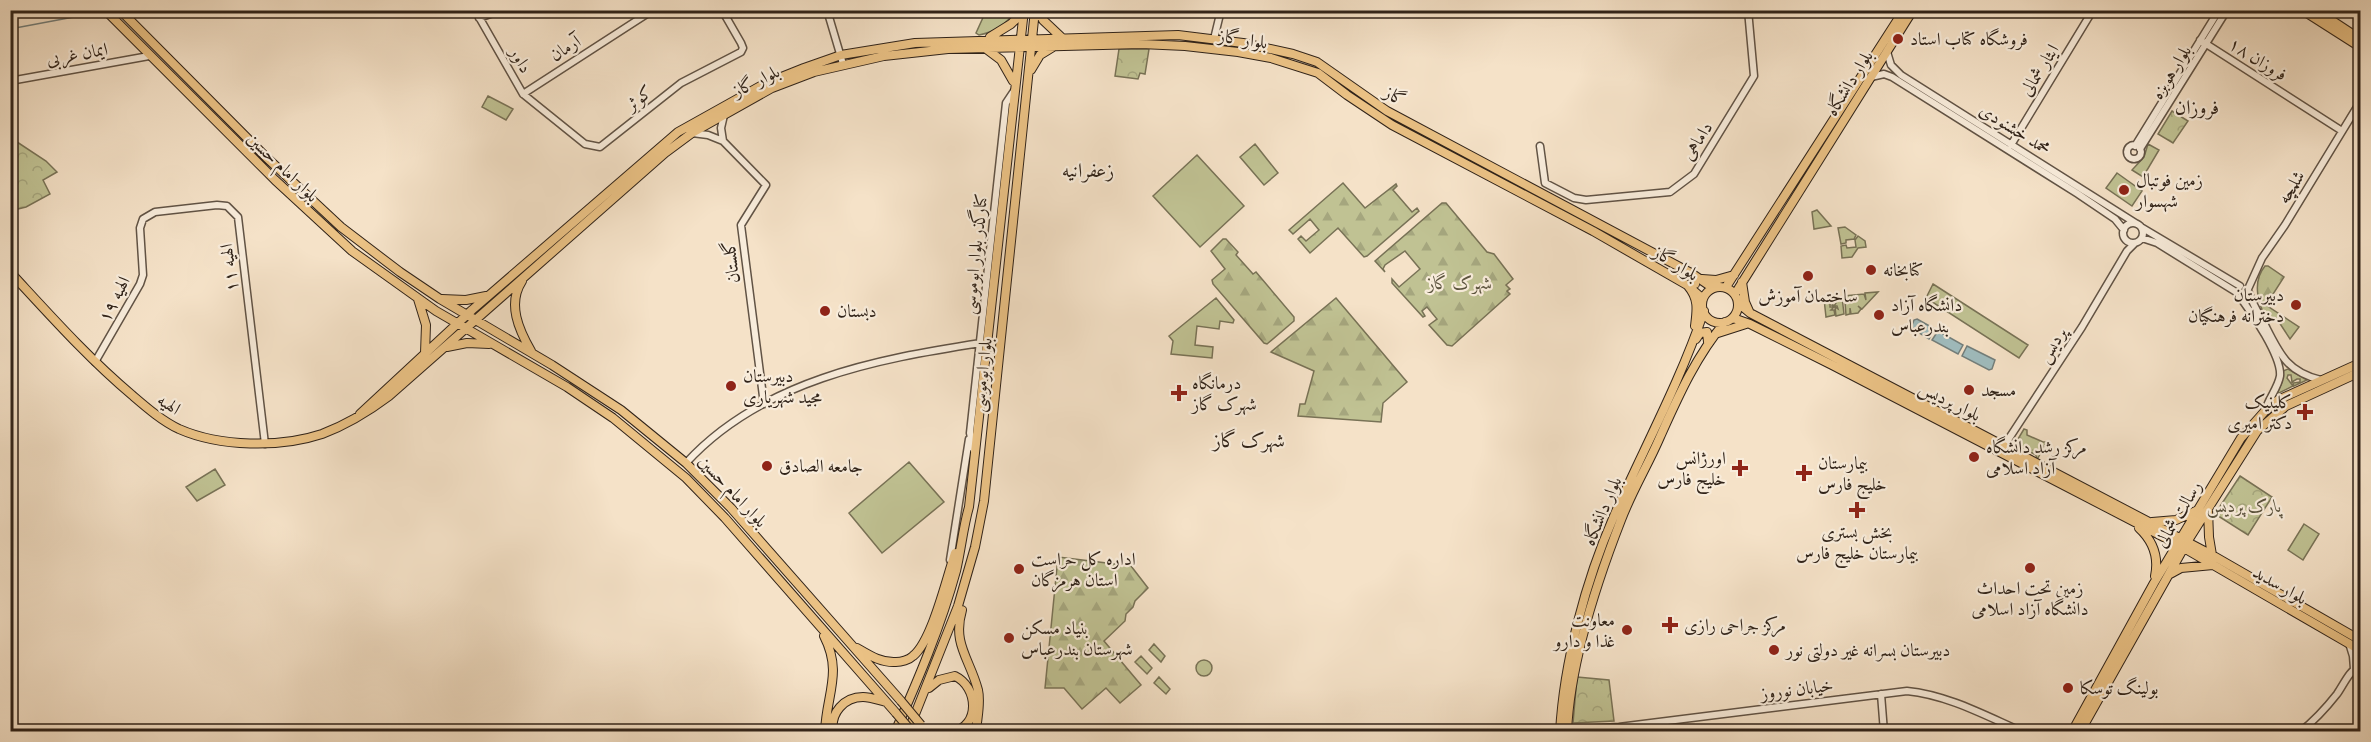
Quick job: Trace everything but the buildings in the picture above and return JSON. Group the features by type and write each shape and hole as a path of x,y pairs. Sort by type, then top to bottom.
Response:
{"main road":[{"name":"بلوار امام حسین","path":"105,10 314,218 352,251 457,323 567,387 613,418 686,478 725,518 896,713 910,732"},
{"name":"بلوار امام حسین","path":"120,10 303,193 341,227 383,260 440,299 532,352 621,410 686,463 731,508 924,729"},
{"path":"1029,74 1041,55 1059,41 1036,10"},
{"name":"بلوار ابوموسی","path":"910,732 955,615 975,547 989,453 1036,10"},
{"name":"بلوار دانشگاه","path":"1726,287 1904,10"},
{"name":"بلوار دانشگاه","path":"1735,294 1913,10"},
{"path":"2302,10 2361,47"},
{"path":"2316,10 2361,39"},
{"path":"986,39 997,34 1024,11"},
{"name":"بلوار ابوموسی","path":"895,732 912,695 946,602 956,569 969,507 1024,11"},
{"name":"گاز","path":"1059,41 1178,34 1293,54 1317,62 1387,111 1691,273 1713,288"},
{"name":"بلوار گاز","path":"457,323 678,132 764,84 841,55 915,43 986,39 1020,42 1059,41 1185,46 1238,52 1301,66 1318,73 1354,100 1392,124 1487,177 1583,226 1688,286 1703,299"},
{"name":"بلوار گاز","path":"466,328 639,175 692,133 772,88 843,64 907,52 983,48 1020,42"},
{"path":"983,48 1001,60 1011,75 1014,88"},
{"path":"1487,177 1492,167"},
{"path":"998,181 1006,170"},
{"path":"991,246 1000,232"},
{"name":"الهیه","path":"10,272 95,362 148,408 178,429 218,440 265,444 321,435 369,411 466,328"},
{"path":"1691,273 1695,281 1694,285 1688,286 1697,304 1693,338"},
{"path":"527,274 515,298 516,314 520,332 532,352"},
{"path":"1700,278 1721,279 1735,274"},
{"path":"1688,350 1703,331 1708,333 1711,339 1738,325 1750,324 1746,318 1750,313 1745,302 1742,282"},
{"path":"1726,287 1735,294 1738,303 1737,311 1729,320 1710,320 1704,311 1703,299 1713,288 1726,287"},
{"path":"440,299 476,299 490,295"},
{"path":"418,298 426,325 425,353"},
{"name":"بلوار پردیس","path":"1738,303 1750,313 2004,446 2129,516 2136,524 2182,543"},
{"name":"بلوار دانشگاه","path":"1656,435 1704,311"},
{"name":"بلوار دانشگاه","path":"1565,731 1568,669 1584,601 1613,518 1656,435 1711,339 1729,320"},
{"name":"بلوار پردیس","path":"1729,320 1750,324 2129,516 2150,522 2182,543"},
{"name":"الهیه","path":"358,416 457,323"},
{"path":"446,347 481,342 496,345"},
{"name":"رسالت شمالی","path":"2195,522 2199,509 2241,438 2265,411 2278,400 2361,363"},
{"name":"رسالت شمالی","path":"2072,732 2154,583 2172,561 2247,444 2273,414 2299,399 2361,372"},
{"path":"2208,507 2208,531 2212,555"},
{"path":"2150,522 2175,520 2186,517 2199,509"},
{"path":"2136,524 2153,546 2157,569 2154,583"},
{"path":"850,645 881,661 896,662 912,657 925,641 963,528"},
{"name":"بلوار سدید","path":"2182,543 2202,554 2213,565 2361,650"},
{"path":"975,547 972,573 958,631 961,649 975,680 979,696 975,732"},
{"name":"بلوار سدید","path":"2202,554 2212,555 2361,640"},
{"name":"رسالت شمالی","path":"2080,732 2169,575 2172,561"},
{"path":"2169,575 2181,568 2213,565"},
{"path":"818,624 830,649 834,670 825,732"},
{"path":"925,691 939,680 950,676 958,677 967,684 972,697 972,712 964,726 952,732"},
{"path":"833,732 832,722 836,711 852,698 868,697 887,703"},
{"path":"924,729 941,732"}],"street":[{"name":"داور","path":"475,10 523,94"},
{"path":"479,18 502,10"},
{"name":"آرمان","path":"523,94 653,10"},
{"name":"کوثر","path":"523,94 585,144 600,147 681,83 741,52 743,48 741,43 722,10"},
{"path":"827,10 843,64"},
{"path":"1214,39 1221,10"},
{"name":"داماهی","path":"1540,146 1546,185 1574,198 1586,200 1670,192 1694,174 1754,76 1748,10"},
{"name":"ایثار شمالی","path":"2011,145 2094,10"},
{"path":"2137,147 2203,42 2219,10"},
{"name":"بلوار هوبزه","path":"2203,42 2227,10"},
{"name":"فروزان ۱۸","path":"2203,42 2343,131"},
{"path":"1871,77 1885,74 1884,66 1891,65 1887,52"},
{"name":"ایمان غربی","path":"10,81 149,56"},
{"name":"محمد خشنودی","path":"1891,65 1901,75 2243,290 2279,366"},
{"name":"محمد خشنودی","path":"1885,74 2078,194 2115,219 2124,230"},
{"name":"کنارگذر بلوار ابوموسی","path":"976,458 970,433 1006,103 1014,88"},
{"name":"شلمچه","path":"2243,290 2361,102"},
{"path":"723,141 720,128 725,113"},
{"path":"692,133 708,135 723,141"},
{"name":"گلستان","path":"723,141 766,185 741,225 764,404"},
{"name":"الهیه ۱۱","path":"140,246 140,228 143,219 155,212 217,205 227,206 238,218 265,444"},
{"path":"2123,260 2124,230 2128,225 2139,225 2143,232 2142,238 2135,243 2125,238"},
{"name":"محمد خشنودی","path":"2142,238 2157,243 2243,290"},
{"name":"پردیس","path":"2004,446 2135,243"},
{"name":"الهیه ۱۹","path":"95,362 140,284 143,275 140,246"},
{"path":"2243,290 2286,362 2302,374 2321,380"},
{"path":"686,463 699,448 723,429 764,404 818,378 846,370 981,343"},
{"path":"2265,411 2278,381 2279,366 2284,367 2286,362"},
{"path":"948,573 970,433"},
{"path":"2349,642 2354,656 2354,669"},
{"path":"2300,732 2337,694 2354,669 2361,665"},
{"name":"خیابان نوروز","path":"1565,731 1619,727 1907,691 1956,703 2023,732"},
{"path":"1881,694 1884,732"}],"green space":[{"path":"986,11 1015,11 1000,27 979,35 976,33"},
{"path":"1119,49 1149,49 1145,74 1140,73 1138,79 1115,76"},
{"path":"488,96 513,109 506,120 482,107"},
{"path":"2172,111 2188,121 2173,143 2158,134"},
{"path":"14,140 46,161 57,172 43,180 50,194 18,209 11,208 11,142"},
{"path":"1255,144 1278,173 1264,185 1240,157"},
{"path":"2148,144 2159,150 2143,177 2132,170 2144,157"},
{"path":"1197,155 1244,206 1200,247 1153,196"},
{"name":"زمین فوتبال شهسوار","path":"2117,173 2142,191 2132,206 2106,188"},
{"name":"شهرک گاز","path":"1343,183 1365,208 1396,184 1393,190 1412,212 1417,208 1419,211 1367,256 1364,257 1338,228 1310,253 1298,239 1301,236 1306,241 1319,230 1310,219 1293,234 1289,230"},
{"name":"شهرک گاز","path":"1442,203 1446,203 1487,252 1494,254 1513,279 1506,285 1510,289 1507,291 1510,294 1452,346 1447,345 1429,325 1437,319 1427,307 1422,311 1425,316 1423,317 1392,283 1392,279 1399,287 1420,269 1405,251 1385,265 1383,269 1385,272 1375,261"},
{"path":"1817,210 1831,226 1814,229 1812,212"},
{"path":"1845,227 1856,235 1854,239 1846,240 1846,243 1841,244 1838,228"},
{"path":"1858,236 1865,241 1866,247 1858,248 1852,257 1842,258 1841,246 1856,247 1855,240"},
{"path":"1223,239 1226,239 1238,252 1236,255 1253,274 1256,272 1294,317 1294,321 1267,344 1213,284 1212,280 1225,269 1211,251"},
{"path":"2265,266 2284,277 2266,305 2299,327 2290,339 2277,319 2267,322 2261,308 2257,286"},
{"path":"1933,284 2028,345 2019,358 1926,298"},
{"path":"1878,292 1862,309 1858,306 1861,309 1858,313 1851,314 1850,308 1850,314 1846,315 1845,302 1850,300 1845,300 1844,296 1864,294 1866,300 1865,293"},
{"path":"1842,297 1844,314 1836,316 1835,307 1838,309 1834,306 1836,303 1833,298"},
{"path":"1216,298 1234,320 1233,323 1220,321 1219,329 1197,326 1195,345 1213,347 1212,358 1171,354 1173,341 1169,336"},
{"name":"شهرک گاز","path":"1336,298 1407,382 1383,403 1381,422 1298,416 1300,404 1305,404 1314,371 1271,352"},
{"path":"1832,298 1833,306 1830,304 1830,307 1834,307 1831,310 1834,310 1835,315 1826,317 1824,299"},
{"path":"2288,369 2307,380 2294,386 2293,383 2300,382 2300,379 2292,382 2291,375 2288,375 2287,378 2293,386 2277,394 2282,382 2283,371"},
{"path":"2024,429 2027,430 2027,435 2046,442 2037,460 2036,455 2021,447 2018,449 2015,444"},
{"path":"909,462 944,502 882,553 849,513"},
{"path":"215,469 225,485 197,501 186,487"},
{"name":"پارک پردیس","path":"2240,476 2272,497 2248,535 2215,514"},
{"path":"2304,524 2319,534 2303,560 2288,550"},
{"path":"1058,557 1131,566 1148,588 1135,601 1126,614 1125,621 1104,641 1141,685 1120,703 1106,688 1082,709 1064,688 1045,688"},
{"path":"1154,644 1165,656 1161,662 1149,650"},
{"path":"1141,656 1152,668 1147,674 1135,662"},
{"path":"1201,660 1207,660 1212,668 1210,674 1201,676 1196,671 1196,665"},
{"path":"1159,677 1170,689 1166,694 1154,683"},
{"path":"1577,677 1609,680 1614,721 1573,723"}],"water":[{"path":"1917,319 1935,329 1929,339 1911,328 1914,320"},
{"path":"1938,331 1963,345 1958,354 1932,340"},
{"path":"1967,346 1995,360 1992,369 1989,370 1962,356"}],"waterway":[{"path":"10,29 95,13"}],"place":[{"name":"فروشگاه کتاب استاد","path":"1898,39"},
{"name":"زمین فوتبال شهسوار","path":"2124,190"},
{"name":"کتابخانه","path":"1871,270"},
{"name":"ساختمان آموزش","path":"1808,276"},
{"name":"دبیرستان دخترانه فرهنگیان","path":"2296,305"},
{"name":"دبستان","path":"825,311"},
{"name":"دانشگاه آزاد بندرعباس","path":"1879,315"},
{"name":"دبیرستان مجید شهریاری","path":"731,386"},
{"name":"مسجد","path":"1969,390"},
{"name":"درمانگاه شهرک گاز","path":"1179,393"},
{"name":"کلینیک دکتر امیری","path":"2305,412"},
{"name":"مرکز رشد دانشگاه آزاد اسلامی","path":"1974,457"},
{"name":"جامعه الصادق","path":"767,466"},
{"name":"اورژانس خلیج فارس","path":"1740,468"},
{"name":"بیمارستان خلیج فارس","path":"1804,473"},
{"name":"بخش بستری بیمارستان خلیج فارس","path":"1857,510"},
{"name":"زمین تحت احداث دانشگاه آزاد اسلامی","path":"2030,568"},
{"name":"اداره کل حراست استان هرمزگان","path":"1019,569"},
{"name":"مرکز جراحی رازی","path":"1670,625"},
{"name":"معاونت غذا و دارو","path":"1627,630"},
{"name":"بنیاد مسکن شهرستان بندرعباس","path":"1009,638"},
{"name":"دبیرستان بسرانه غیر دولتی نور","path":"1774,650"},
{"name":"بولینگ توسکا","path":"2068,688"}],"district":[{"name":"فروزان","path":"2197,107"},
{"name":"زعفرانیه","path":"1088,170"},
{"name":"شهرک گاز","path":"1249,440"}]}
